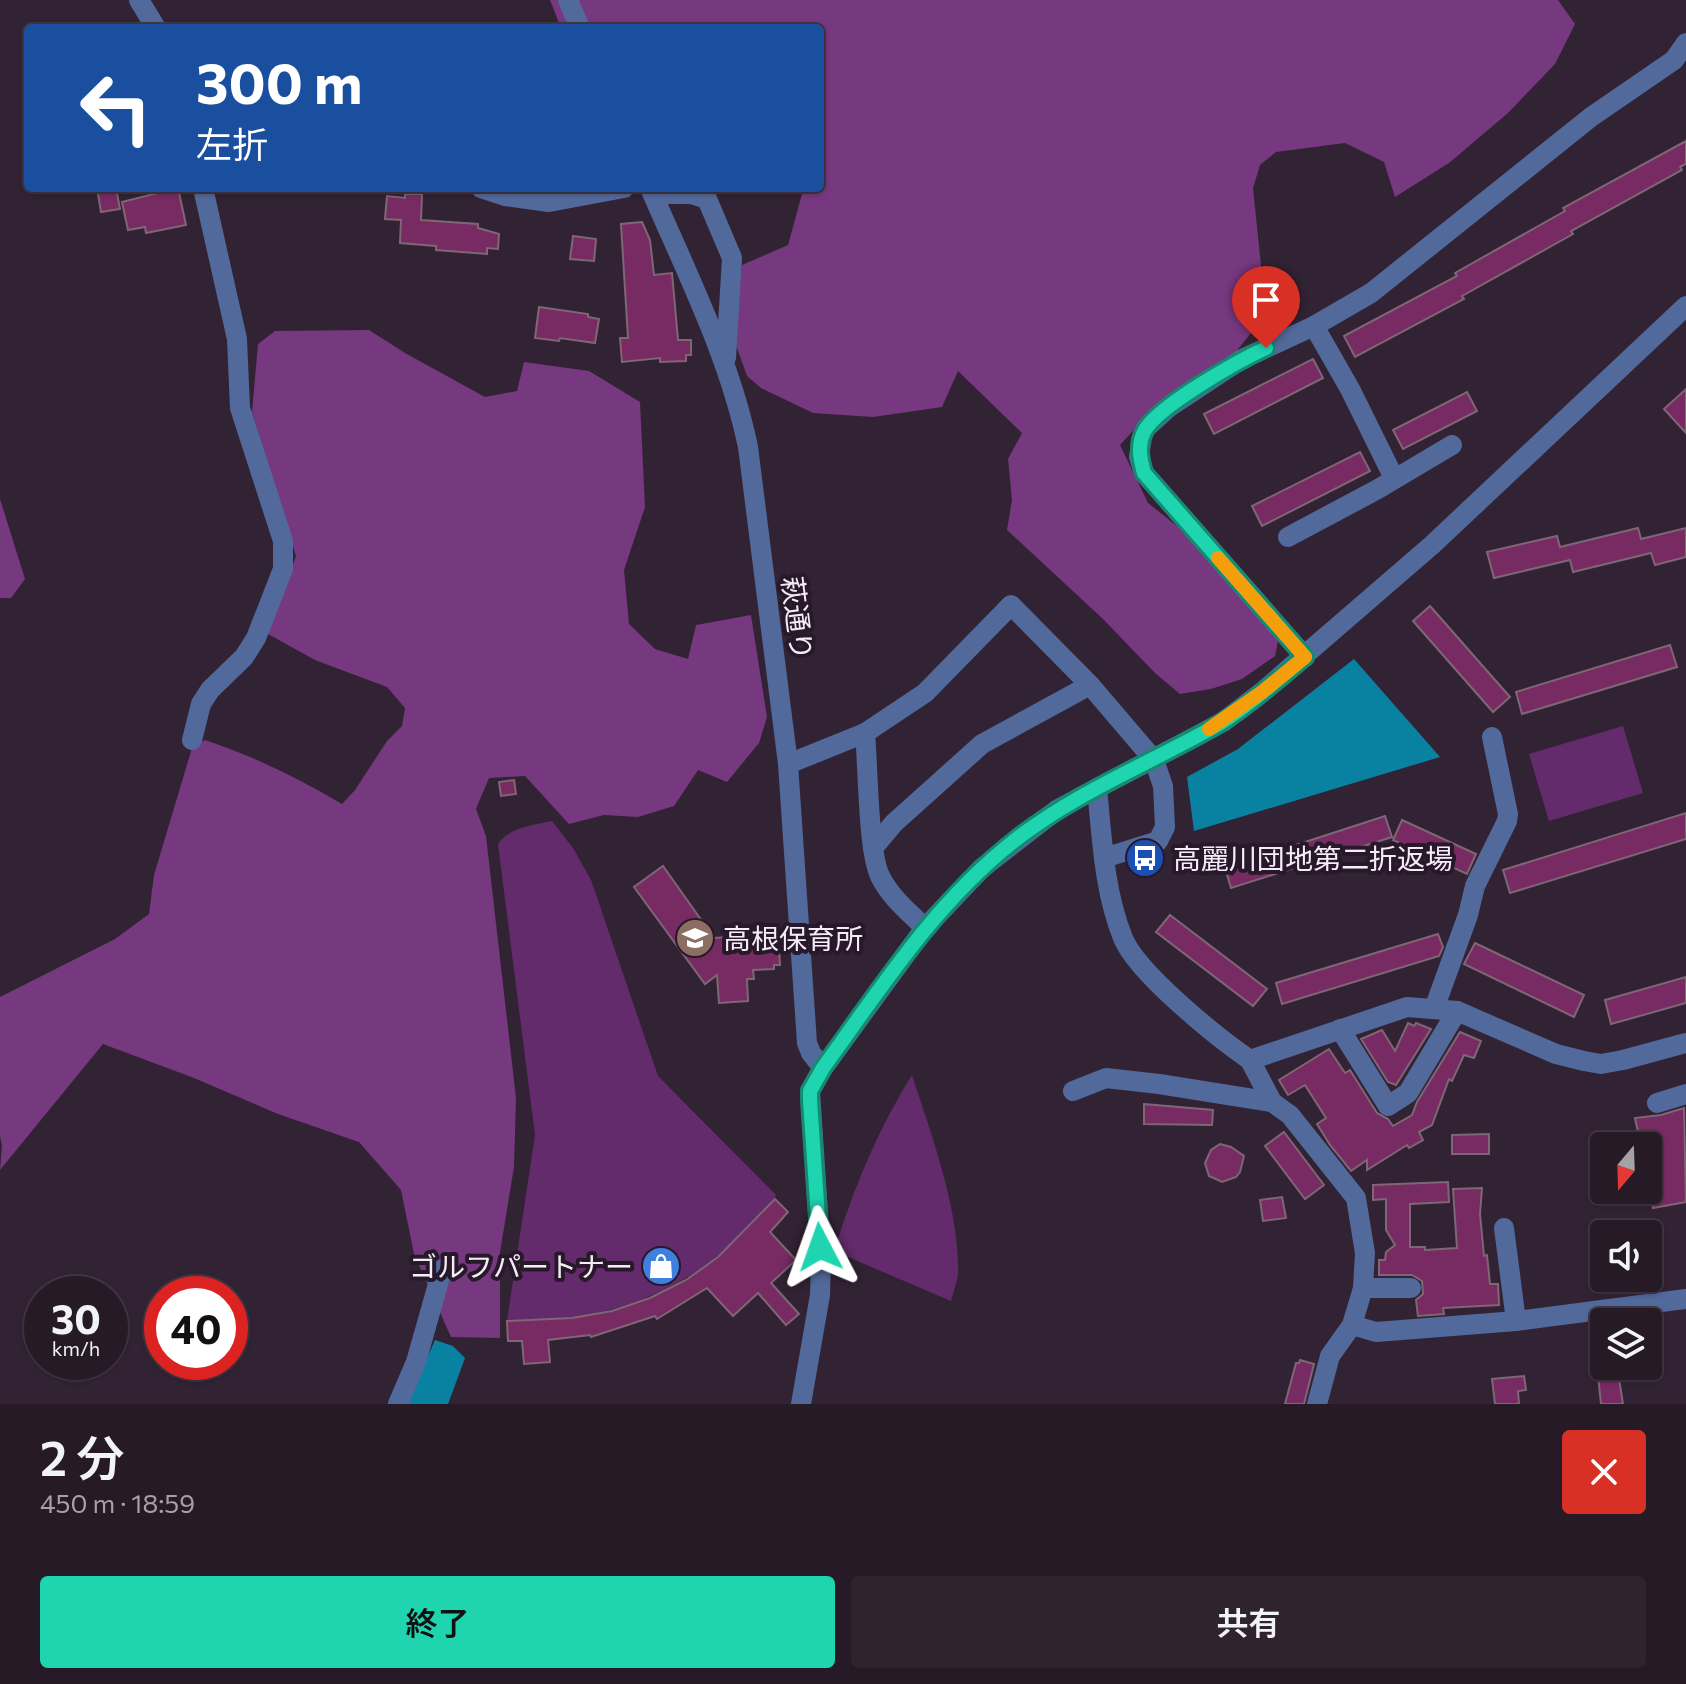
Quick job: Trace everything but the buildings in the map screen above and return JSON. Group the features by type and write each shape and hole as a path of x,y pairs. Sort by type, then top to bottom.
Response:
{"street":[{"path":"139,0 154,24"},
{"path":"568,0 578,24"},
{"path":"1305,657 1144,473 1139,457 1146,428 1168,408 1242,359 1314,326 1371,293 1591,117 1674,60 1686,43"},
{"path":"192,740 201,704 210,690 244,657 256,638 283,569 283,541 240,408 237,339 204,192"},
{"path":"493,192 549,202 603,192"},
{"name":"萩通り","path":"651,192 726,364 748,447 788,764 807,1043 823,1068"},
{"path":"664,192 707,199 732,258 726,364"},
{"path":"801,1404 820,1295 821,1259 810,1091 823,1068 925,928 982,868 1058,809 1223,722 1305,657 1432,545 1686,306"},
{"path":"1314,326 1350,389 1394,478"},
{"path":"1288,537 1452,445"},
{"path":"788,764 865,733 925,693 1011,605 1090,685 1154,760 1163,786 1165,827 1162,835 1158,841 1104,858"},
{"path":"873,848 894,823 982,744 1090,685"},
{"path":"865,733 873,848 879,875 899,904 925,928"},
{"path":"1434,1009 1468,915 1475,886 1507,821 1492,737"},
{"path":"1097,788 1104,858 1124,941 1150,975 1219,1039 1250,1060 1272,1102 1290,1115 1356,1198 1365,1253 1363,1288 1352,1325 1330,1356 1317,1404"},
{"path":"1250,1060 1407,1007 1457,1011 1556,1054 1601,1064 1686,1043"},
{"path":"1340,1029 1388,1106 1408,1093 1457,1011"},
{"path":"1073,1091 1106,1078 1272,1102"},
{"path":"1657,1103 1686,1094"},
{"path":"1504,1228 1516,1321"},
{"path":"398,1404 416,1362 442,1270"},
{"path":"1363,1288 1411,1288"},
{"path":"1352,1325 1376,1332 1516,1321 1686,1299"}],"shaded area":[{"path":"550,0 1558,0 1575,24 1555,64 1508,113 1449,163 1395,197 1384,162 1345,143 1276,152 1260,165 1253,188 1266,314 1235,353 1153,409 1120,445 1148,503 1202,546 1278,641 1275,656 1242,679 1211,689 1180,694 1007,530 1012,500 1008,459 1022,433 958,371 942,407 873,417 813,413 761,388 747,376 732,334 742,265 788,245 802,192 824,192 824,24 559,24"},
{"path":"369,330 485,397 517,391 524,362 589,371 640,402 645,507 624,570 629,624 655,649 688,659 696,625 751,615 767,717 759,743 727,782 698,770 674,806 638,817 604,815 569,824 525,776 489,778 476,809 486,836 516,1098 514,1167 500,1252 500,1338 451,1337 414,1254 401,1190 359,1142 278,1114 103,1044 0,1170 0,997 115,939 149,914 154,875 192,748 205,740 223,746 275,768 342,804 355,790 387,741 402,726 405,708 387,687 315,660 268,634 296,556 252,412 258,344 275,331"},
{"path":"0,499 25,579 11,598 0,598"},
{"path":"1623,726 1643,793 1549,821 1529,754"},
{"path":"552,821 573,848 591,880 658,1076 776,1195 758,1220 735,1241 684,1279 657,1293 629,1304 570,1318 507,1321 535,1135 498,844 515,830"},
{"path":"912,1075 954,1222 958,1271 951,1301 834,1251 867,1160"}],"water":[{"path":"1354,659 1440,757 1194,831 1187,777 1238,749"},
{"path":"435,1340 453,1346 465,1358 448,1404 407,1404"}],"slow traffic":[{"path":"1209,729 1223,722 1305,657 1218,558"}],"place":[{"name":"高麗川団地第二折返場","path":"1145,858"},
{"name":"高根保育所","path":"695,938"},
{"name":"ゴルフパートナー","path":"661,1266"}],"route":[{"path":"820,1247 810,1091 823,1068 925,928 982,868 1058,809 1223,722 1305,657 1144,473 1139,457 1146,428 1168,408 1242,359 1266,348"}]}
